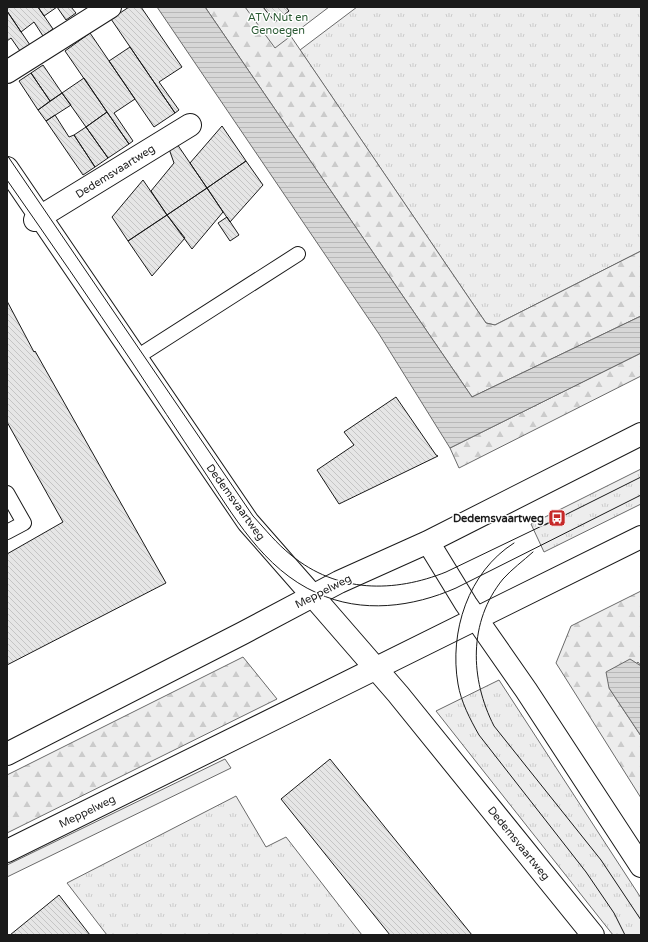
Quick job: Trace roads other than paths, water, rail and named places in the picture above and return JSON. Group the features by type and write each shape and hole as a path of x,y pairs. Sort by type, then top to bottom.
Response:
{"main road":[{"path":"7,72 110,7"},
{"name":"Dedemsvaartweg","path":"38,218 190,125"},
{"name":"Dedemsvaartweg","path":"7,168 38,218 137,357 248,522 376,669 593,935"},
{"name":"Meppelweg","path":"7,754 236,637 312,595 428,542 641,434"},
{"name":"Meppelweg","path":"7,851 641,537"},
{"path":"428,542 477,619 526,690 641,866"}],"lane":[{"path":"137,357 298,254"},
{"path":"7,493 24,523 7,532"}],"tram line":[{"path":"7,155 253,516 281,546 309,568 327,577 347,583 366,586 406,584 446,572 550,522"},
{"path":"7,180 117,339 238,522 265,555 281,570 298,583 317,593 334,600 369,606 387,606 422,600 440,595 641,495"},
{"path":"545,525 641,477"},
{"path":"514,543 498,555 485,570 465,605 456,644 456,664 459,691 466,710 479,735 586,872 614,913 625,935"},
{"path":"533,552 503,579 483,614 478,632 476,651 480,689 494,726 601,860 641,920"}],"place":[{"name":"Dedemsvaartweg","path":"557,518"}],"park label":[{"name":"ATV Nut en Genoegen","path":"278,23"}]}
